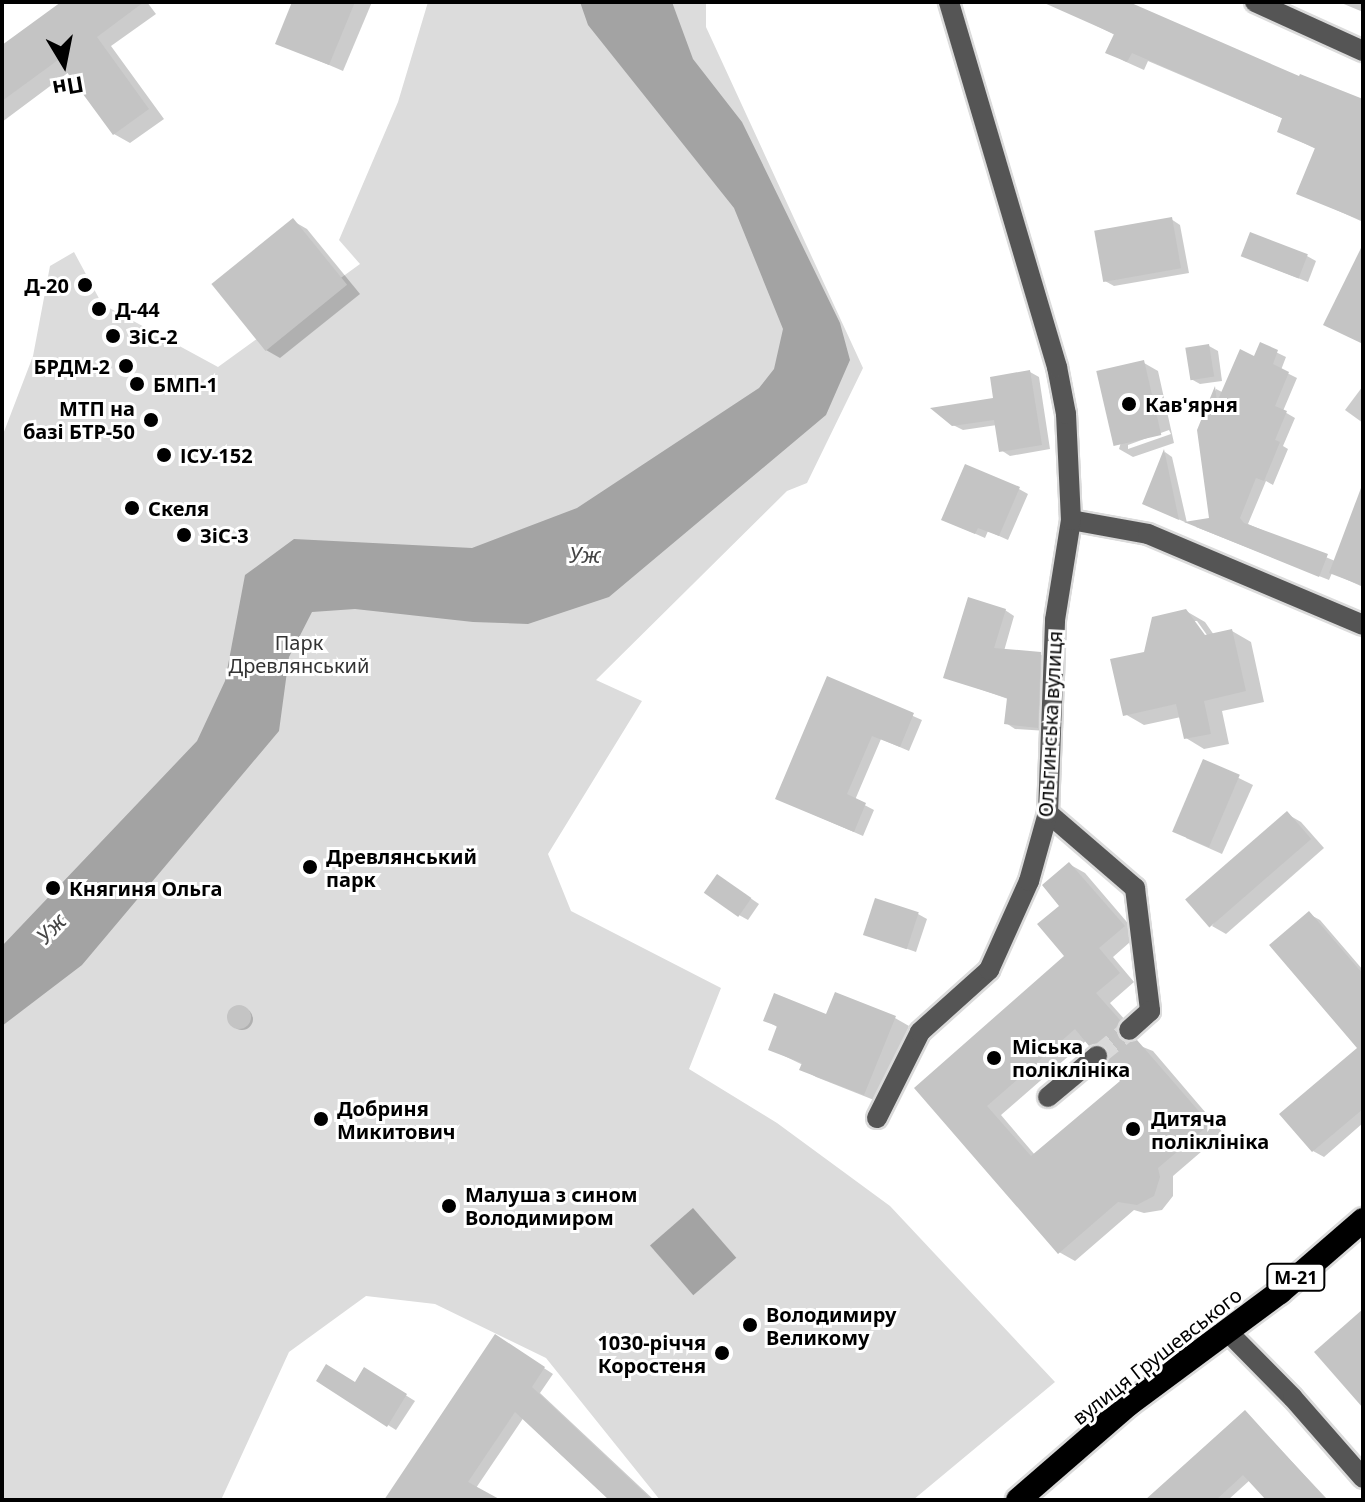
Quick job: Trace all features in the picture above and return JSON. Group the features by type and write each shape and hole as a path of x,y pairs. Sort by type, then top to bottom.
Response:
{"highway":[{"name":"вулиця Грушевського","path":"1018,1500 1129,1404 1280,1292 1363,1220"}],"street":[{"name":"Ольгинська вулиця","path":"877,1118 920,1032 989,970 1029,881 1048,813 1055,620 1071,520 1066,414 1057,367 949,2"},
{"path":"1255,2 1363,51"},
{"path":"1071,520 1148,534 1363,625"},
{"path":"1048,813 1135,888 1150,1011 1129,1030"},
{"path":"1048,1097 1097,1056"},
{"path":"1226,1330 1293,1398 1363,1478"}],"green space":[{"name":"Парк Древлянський","path":"428,2 706,2 706,27 863,368 807,483 787,491 596,680 642,701 548,854 571,911 721,988 689,1069 777,1123 890,1206 1055,1382 913,1500 660,1500 546,1358 435,1304 366,1296 289,1352 221,1500 2,1500 2,437 33,356 50,266 74,252 102,304 218,367 360,264 339,240 398,102"}],"water":[{"name":"Уж","path":"580,2 672,2 693,59 742,122 840,323 850,360 826,415 609,597 528,624 473,622 355,609 312,612 289,657 279,731 82,965 2,1026 2,946 197,741 225,681 245,575 294,539 472,548 577,508 759,388 774,369 783,329 734,208 588,25"},
{"path":"693,1208 736,1258 693,1295 650,1245"}],"building":[{"path":"61,2 144,2 97,37 149,109 113,135 58,60 2,101 2,45"},
{"path":"292,2 355,2 329,65 275,44"},
{"path":"1042,2 1129,2 1299,76 1363,99 1363,221 1296,194 1315,148 1277,132 1282,118 1132,53 1127,62 1105,53 1114,34"},
{"path":"1172,217 1181,268 1103,282 1094,231"},
{"path":"293,218 347,285 266,351 211,284"},
{"path":"1250,232 1308,254 1299,278 1241,256"},
{"path":"1363,244 1363,344 1323,325"},
{"path":"1260,342 1278,350 1273,364 1289,372 1275,406 1287,411 1275,440 1280,442 1264,481 1256,478 1240,518 1244,523 1328,554 1319,577 1184,522 1209,518 1197,430 1215,386 1217,402 1240,349 1254,356"},
{"path":"1209,344 1214,377 1190,380 1185,348"},
{"name":"Кав'ярня","path":"1144,360 1161,435 1114,446 1096,371"},
{"path":"1030,370 1042,445 999,452 994,420 952,426 930,408 993,398 990,377"},
{"path":"1164,449 1179,520 1142,504"},
{"path":"965,464 1020,487 999,536 978,528 975,534 941,520"},
{"path":"1363,488 1363,586 1329,573"},
{"path":"968,597 1006,609 994,648 1041,652 1038,728 1004,724 1007,698 943,678"},
{"path":"1186,609 1205,635 1232,629 1246,691 1204,701 1211,734 1184,739 1176,704 1123,716 1110,659 1144,652 1152,617"},
{"path":"827,676 914,713 900,747 872,736 847,794 866,803 854,832 775,799"},
{"path":"1203,759 1240,775 1209,847 1172,832"},
{"path":"1287,811 1311,839 1209,927 1185,900"},
{"path":"1069,862 1125,926 1099,948 1120,973 1096,993 1120,1020 1116,1027 1119,1038 1126,1043 1137,1040 1210,1124 1158,1168 1160,1177 1154,1196 1137,1205 1118,1202 1058,1254 914,1088 1064,956 1037,924 1059,906 1042,885","holes":["1075,1029 1089,1046 1096,1043 1106,1047 1110,1055 1106,1065 1120,1081 1031,1156 987,1106"]},
{"path":"717,874 751,898 738,917 704,893"},
{"path":"875,898 919,912 907,949 863,935"},
{"path":"1309,911 1363,974 1363,1109 1312,1152 1279,1114 1357,1048 1269,945"},
{"path":"835,992 896,1016 864,1095 799,1070 802,1063 768,1050 777,1026 763,1021 774,993 826,1014"},
{"path":"239,1005 248,1008 251,1017 248,1026 239,1029 230,1026 227,1017 230,1008"},
{"path":"1363,1309 1363,1408 1314,1352"},
{"path":"495,1334 545,1367 532,1387 652,1500 609,1500 515,1412 468,1482 501,1500 384,1500"},
{"path":"326,1364 355,1382 364,1367 407,1394 387,1427 316,1381"},
{"path":"1245,1410 1327,1500 1266,1500 1243,1475 1216,1500 1145,1500"}],"tunnel":[{"path":"1097,1056 1129,1030"}],"place":[{"name":"Д-20","path":"85,285"},
{"name":"Д-44","path":"99,309"},
{"name":"ЗіС-2","path":"113,336"},
{"name":"БРДМ-2","path":"126,366"},
{"name":"БМП-1","path":"137,384"},
{"name":"Кав'ярня","path":"1129,404"},
{"name":"МТП на базі БТР-50","path":"151,420"},
{"name":"ІСУ-152","path":"164,455"},
{"name":"Скеля","path":"132,508"},
{"name":"ЗіС-3","path":"184,535"},
{"name":"Древлянський парк","path":"310,867"},
{"name":"Княгиня Ольга","path":"53,888"},
{"name":"Міська поліклініка","path":"994,1058"},
{"name":"Добриня Микитович","path":"321,1119"},
{"name":"Дитяча поліклініка","path":"1133,1129"},
{"name":"Малуша з сином Володимиром","path":"449,1206"},
{"name":"Володимиру Великому","path":"750,1325"},
{"name":"1030-річчя Коростеня","path":"722,1353"}]}
